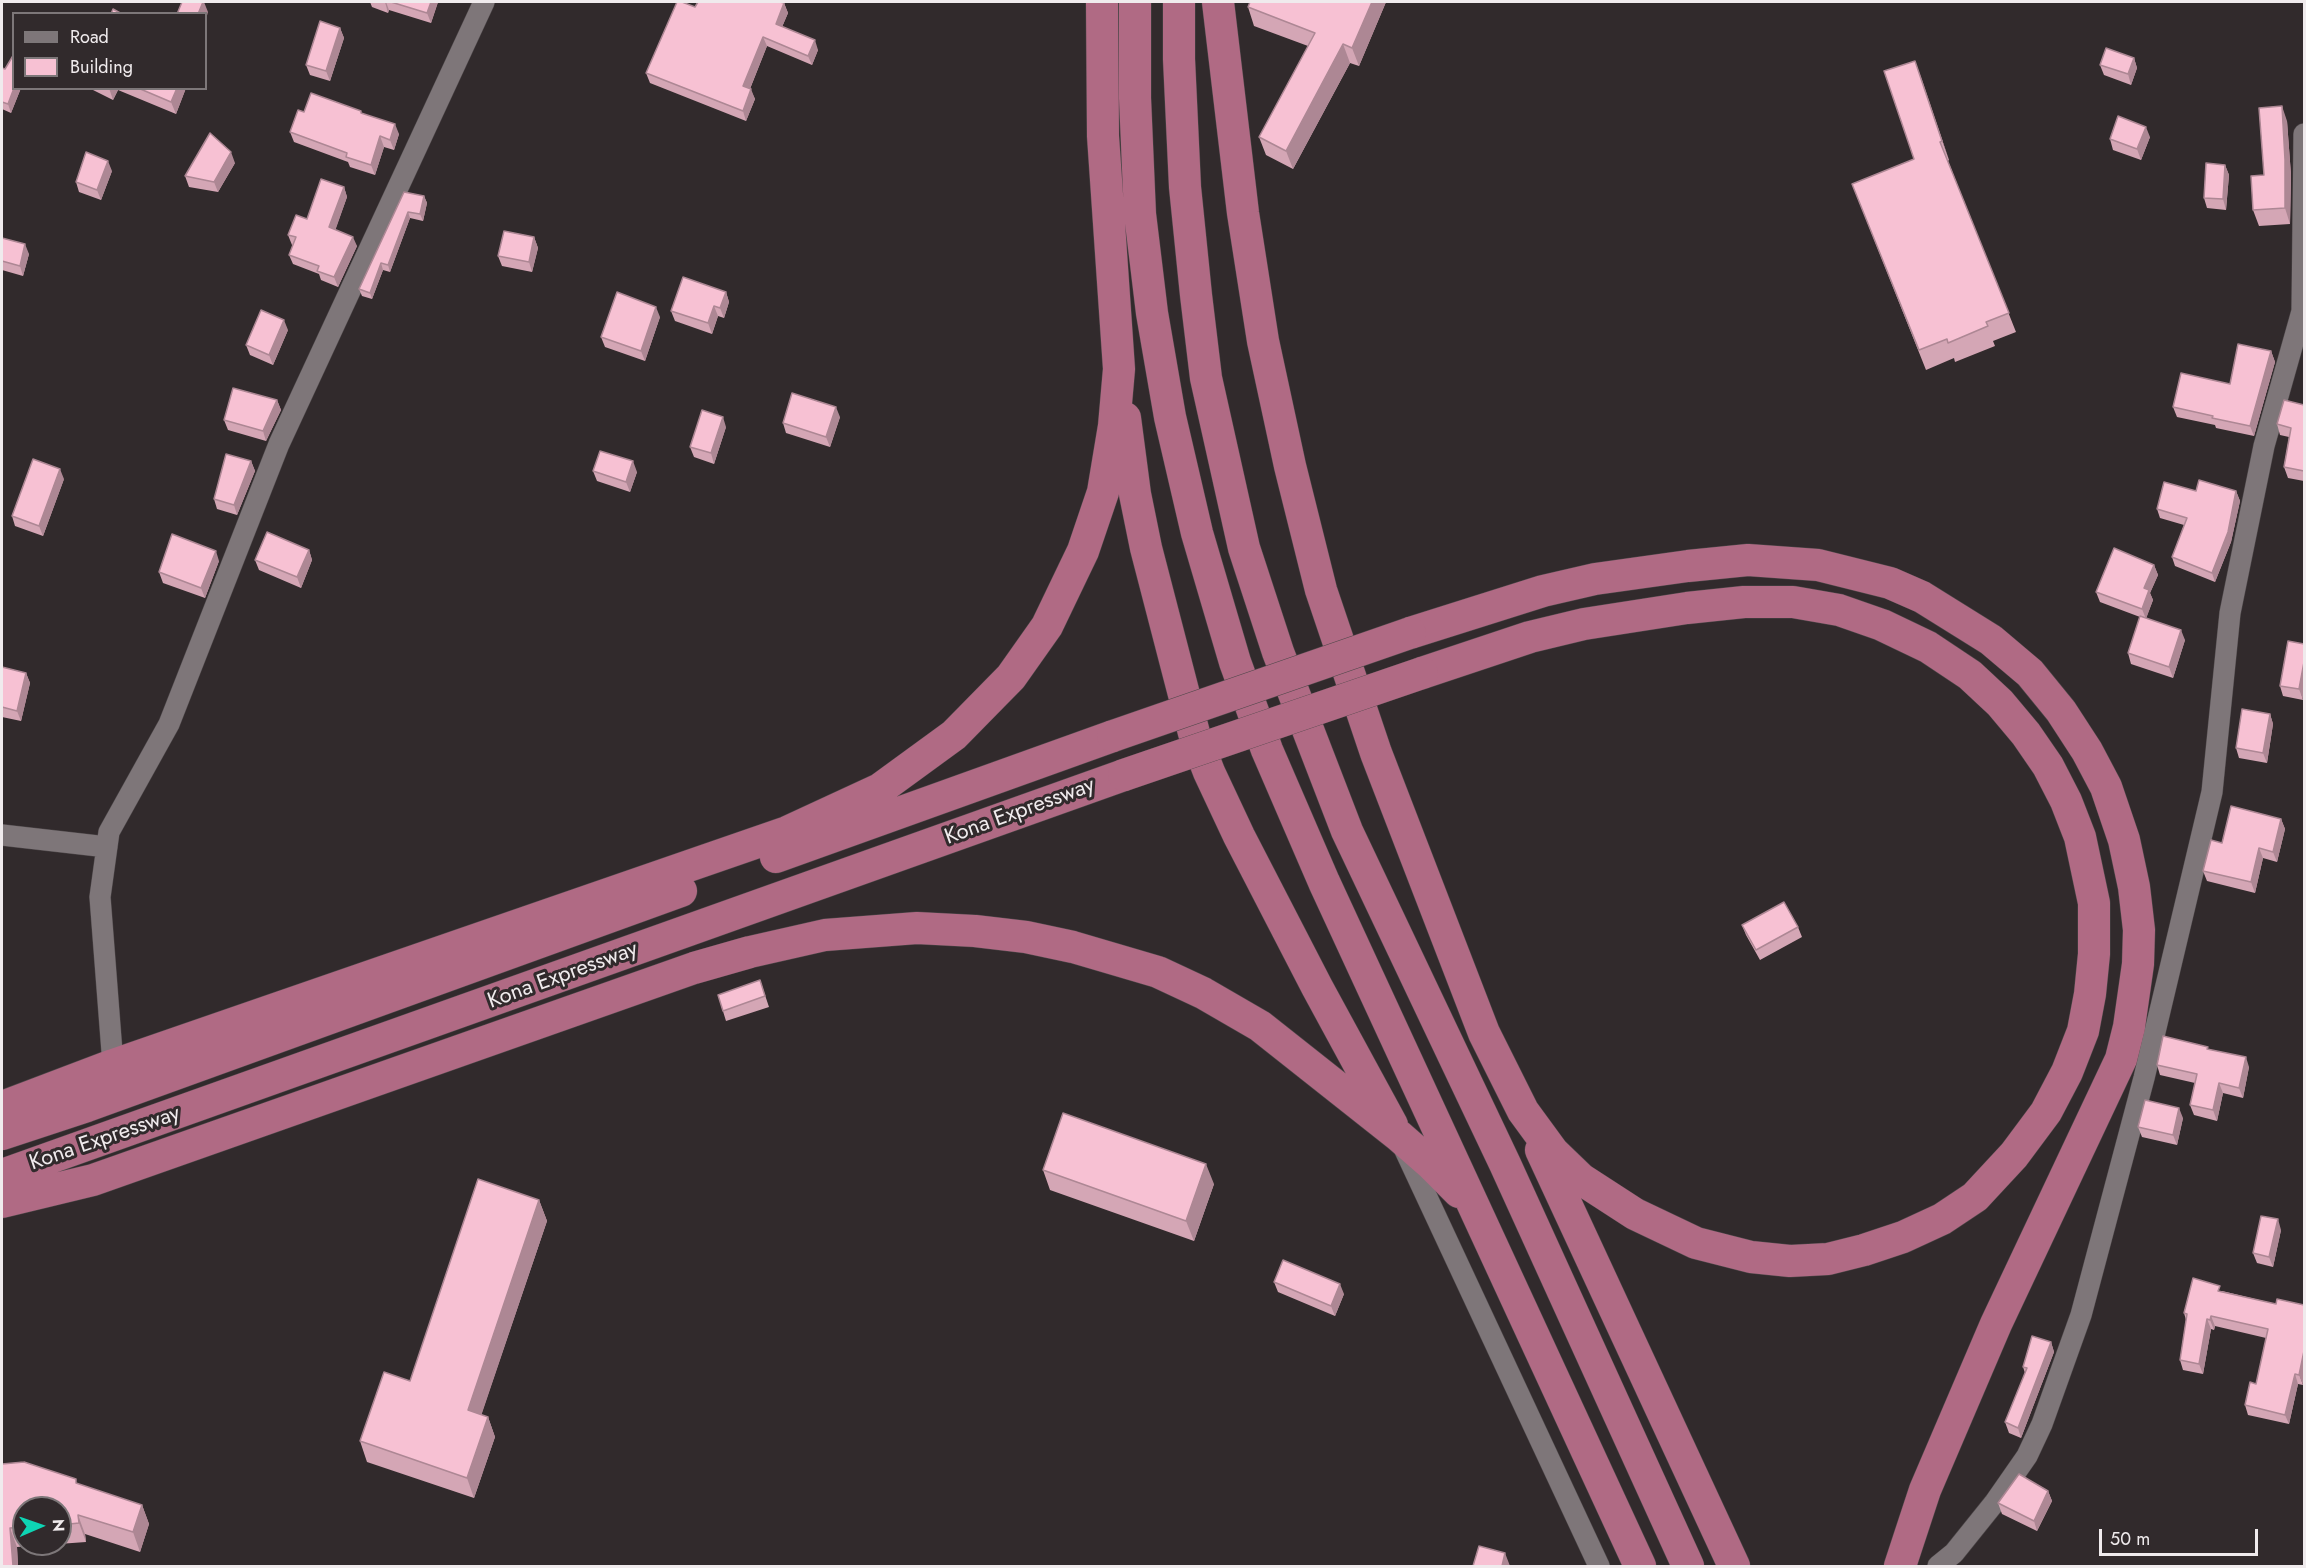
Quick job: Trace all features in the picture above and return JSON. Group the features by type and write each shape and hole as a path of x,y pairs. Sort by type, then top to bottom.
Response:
{"highway":[{"path":"1102,2 1103,136 1119,369 1130,459 1144,537 1194,733 1209,772 1245,846 1317,987 1399,1136"},
{"path":"1136,2 1135,98 1140,214 1152,313 1168,405 1197,534 1235,662 1267,750 1324,882 1640,1566"},
{"path":"1179,2 1179,59 1185,187 1204,368 1224,465 1251,569 1278,652 1347,831 1505,1164 1688,1566"},
{"path":"1218,2 1243,213 1263,341 1290,466 1321,590 1376,753 1484,1033 1734,1566"},
{"path":"2,1107 113,1065 788,832 880,789 954,735 1011,676 1047,626 1083,551 1102,492 1114,426 1119,369"},
{"name":"Kona Expressway","path":"2,1134 87,1106 1113,735 1410,633 1543,591 1595,579 1748,560 1818,565 1890,583 1922,597 1991,640 2030,673 2061,711 2087,751 2106,787 2124,840 2134,887 2139,930 2138,964 2129,1027 2121,1059 1996,1323 1925,1490 1900,1566"},
{"name":"Kona Expressway","path":"2,1175 1124,775 1530,637 1584,624 1744,602 1793,602 1839,610 1928,647 1970,675 2000,703 2026,734 2048,766 2066,801 2089,873 2094,913 2094,954 2090,994 2083,1031 2067,1072 2046,1112 2014,1155 1975,1197 1942,1219 1903,1237 1864,1250 1828,1259 1790,1261 1751,1257 1696,1243 1635,1214 1581,1179 1553,1152 1523,1112"},
{"path":"2,1202 93,1180 694,968 825,935 872,930 940,929 1026,937 1073,947 1158,972 1203,993 1260,1026 1399,1136 1456,1189 1479,1216"}],"street":[{"path":"113,1065 100,897 109,832 169,724 279,444 483,2"},
{"path":"1938,1566 1954,1553 1995,1502 2027,1456 2042,1424 2081,1315 2144,1078 2212,792 2230,613 2264,446 2302,310 2304,134"},
{"path":"2,835 107,847"},
{"path":"1399,1136 1599,1566"}],"building":[{"path":"182,2 203,2 199,12 178,12"},
{"path":"391,2 431,2 427,13"},
{"path":"677,2 695,7 698,2 784,3 776,24 815,40 808,56 763,37 743,86 751,89 743,111 646,73"},
{"path":"1250,2 1372,2 1352,48 1343,44 1286,151 1259,137 1315,33 1248,7"},
{"path":"320,21 340,28 326,71 306,65"},
{"path":"2106,48 2134,58 2128,74 2100,65"},
{"path":"12,57 13,90 8,104 2,102 2,68 5,69"},
{"path":"1915,61 1942,141 1940,142 2009,313 1986,322 1988,326 1948,343 1947,339 1919,350 1852,184 1914,159 1884,71"},
{"path":"143,90 176,90 171,102"},
{"path":"311,93 395,124 390,140 380,136 371,165 346,157 347,153 290,132 298,110 304,112"},
{"path":"2282,106 2285,208 2253,210 2251,176 2264,175 2259,108"},
{"path":"2118,116 2146,127 2137,149 2110,139"},
{"path":"210,133 231,152 214,182 185,176"},
{"path":"86,152 108,161 97,190 76,182"},
{"path":"2206,163 2225,165 2223,199 2204,198"},
{"path":"321,179 344,187 329,227 353,237 334,277 317,271 319,266 289,255 296,237 288,235 296,215 307,219"},
{"path":"404,192 424,196 420,214 408,212 388,265 381,263 370,293 359,289"},
{"path":"504,231 534,237 529,262 498,256"},
{"path":"2,238 25,244 20,266 2,261"},
{"path":"683,277 726,292 720,308 714,306 708,323 671,311"},
{"path":"617,292 656,307 641,351 601,337"},
{"path":"261,310 284,320 269,355 246,345"},
{"path":"2238,344 2271,351 2250,426 2173,407 2181,373 2230,384"},
{"path":"233,388 277,400 263,431 224,420"},
{"path":"792,393 836,407 826,437 783,423"},
{"path":"2284,400 2304,405 2304,471 2284,467 2291,428 2277,424"},
{"path":"702,410 723,417 711,453 690,447"},
{"path":"600,451 633,461 626,482 593,471"},
{"path":"226,454 251,461 234,505 214,499"},
{"path":"33,459 60,469 39,526 12,516"},
{"path":"2199,480 2236,491 2228,532 2212,573 2172,557 2187,518 2157,509 2164,482 2196,491"},
{"path":"267,532 309,550 297,577 255,560"},
{"path":"172,534 216,551 201,588 159,572"},
{"path":"2114,548 2154,565 2144,588 2149,590 2142,609 2096,592"},
{"path":"2140,616 2181,630 2169,667 2128,653"},
{"path":"2288,641 2304,644 2304,662 2299,689 2280,686"},
{"path":"2,667 26,673 17,711 2,707"},
{"path":"2242,709 2270,714 2263,753 2236,748"},
{"path":"2231,806 2281,819 2273,852 2259,848 2251,882 2203,871 2211,840 2222,843"},
{"path":"1784,902 1798,927 1756,950 1742,925"},
{"path":"760,980 765,996 723,1011 718,995"},
{"path":"2163,1036 2208,1047 2207,1049 2246,1057 2239,1088 2219,1083 2213,1110 2190,1105 2197,1074 2157,1065"},
{"path":"2145,1100 2179,1108 2173,1135 2138,1127"},
{"path":"1063,1113 1206,1164 1186,1221 1043,1170"},
{"path":"478,1179 539,1200 468,1410 488,1417 467,1478 360,1441 384,1372 410,1381"},
{"path":"2261,1216 2278,1219 2269,1257 2253,1253"},
{"path":"1283,1260 1340,1284 1331,1306 1274,1282"},
{"path":"2193,1278 2220,1286 2218,1291 2276,1304 2277,1299 2304,1305 2304,1351 2299,1375 2295,1374 2285,1415 2245,1405 2250,1382 2256,1384 2268,1329 2211,1316 2210,1320 2207,1319 2199,1364 2180,1360 2187,1314 2184,1313"},
{"path":"2032,1336 2051,1342 2018,1428 2005,1422 2027,1368 2023,1367"},
{"path":"24,1462 76,1479 76,1483 142,1505 133,1532 78,1515 79,1523 72,1524 72,1496 12,1496 12,1528 10,1528 13,1566 2,1566 2,1464"},
{"path":"2019,1474 2048,1491 2034,1521 1998,1503"},
{"path":"1479,1546 1505,1553 1502,1566 1473,1566"}]}
